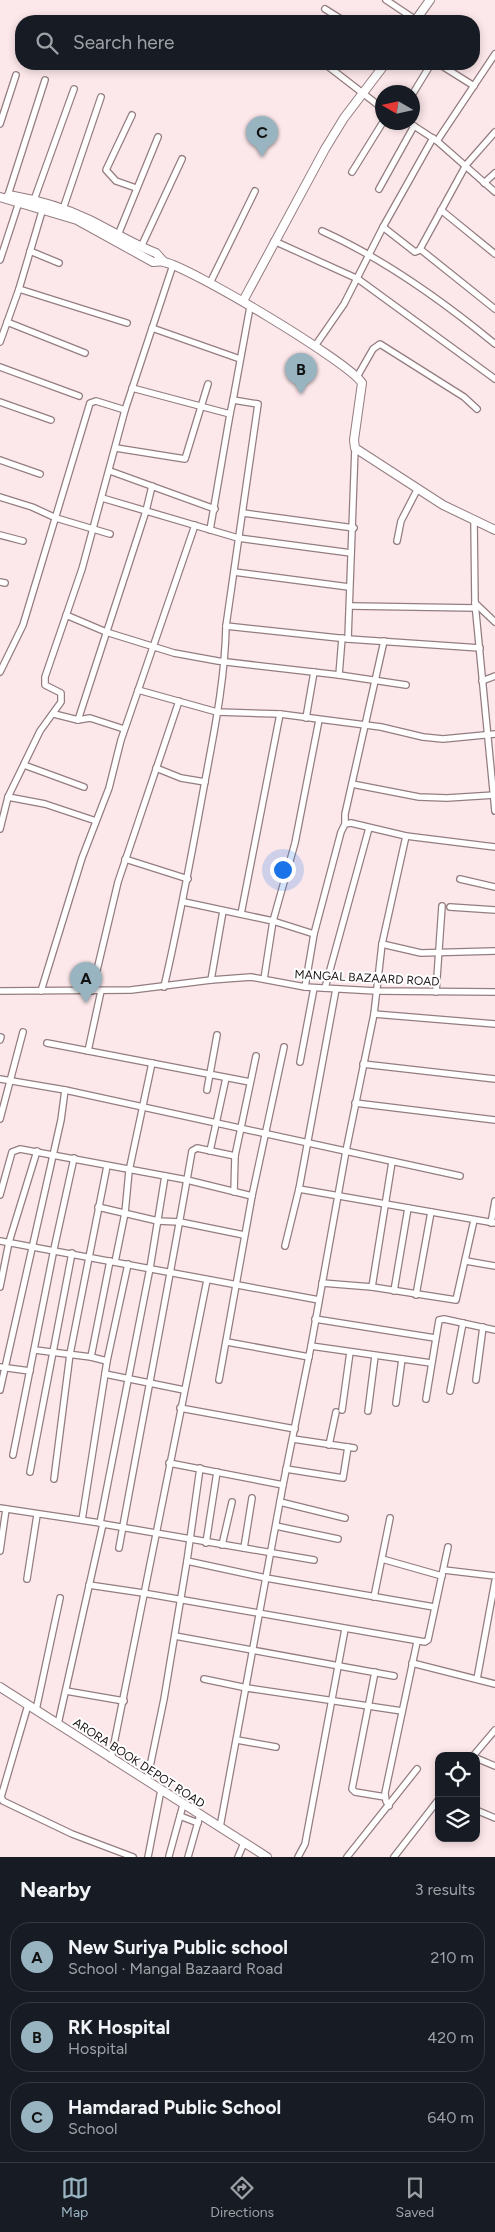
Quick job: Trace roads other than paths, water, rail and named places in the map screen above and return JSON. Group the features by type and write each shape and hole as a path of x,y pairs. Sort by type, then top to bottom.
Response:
{"street":[{"path":"386,0 407,15"},
{"path":"420,15 430,0"},
{"path":"325,9 334,15"},
{"path":"315,346 344,304 383,228 435,140 495,54"},
{"path":"333,70 375,103"},
{"path":"242,301 274,240 330,142 381,70"},
{"path":"418,85 427,70"},
{"path":"449,70 474,86"},
{"path":"0,124 16,75"},
{"path":"45,80 3,195 63,209 156,253 164,262"},
{"path":"34,200 74,89"},
{"path":"63,209 101,97"},
{"path":"132,114 106,170 116,181 136,188"},
{"path":"352,172 378,130"},
{"path":"379,189 412,130"},
{"path":"420,130 435,140 495,192"},
{"path":"383,228 415,252 420,250 466,166 495,132"},
{"path":"118,235 158,137"},
{"path":"140,247 182,159"},
{"path":"484,183 495,173"},
{"path":"210,283 255,191"},
{"path":"20,200 34,200 77,220 153,262 164,262 173,265 210,283 315,346 357,377 362,386 354,440 354,528 349,587 350,606 339,675"},
{"path":"0,260 20,200"},
{"path":"0,342 19,289 44,206"},
{"path":"441,210 495,254"},
{"path":"322,231 350,244 448,306 495,344"},
{"path":"274,240 358,279 495,379"},
{"path":"420,250 495,309"},
{"path":"30,251 59,263"},
{"path":"0,829 8,797 41,728 54,714 61,702 61,695 45,685 44,678 93,529 116,448 124,410 173,265"},
{"path":"19,289 127,323"},
{"path":"210,530 250,307"},
{"path":"7,322 85,353"},
{"path":"152,328 240,359"},
{"path":"357,377 374,349 380,344 464,397 477,409"},
{"path":"0,366 79,396"},
{"path":"116,448 185,460 208,384"},
{"path":"132,388 230,414"},
{"path":"164,987 184,902 217,712 225,661 226,626 258,404 233,400"},
{"path":"0,672 23,625 90,402 96,401 124,410"},
{"path":"0,402 50,420"},
{"path":"355,448 417,490 474,521 495,530"},
{"path":"0,460 40,474"},
{"path":"110,471 215,508"},
{"path":"78,720 146,511 152,486"},
{"path":"398,541 401,521 417,490"},
{"path":"0,497 32,507 56,518 110,534"},
{"path":"102,498 238,538 351,554"},
{"path":"243,513 354,528"},
{"path":"474,521 476,606 495,811"},
{"path":"41,991 74,882 109,788 124,729 195,525"},
{"path":"0,534 23,541"},
{"path":"234,572 349,587"},
{"path":"350,606 476,606 495,622"},
{"path":"66,615 106,632 174,653 406,685"},
{"path":"226,626 345,638 480,648"},
{"path":"305,987 314,934 341,832 345,824 345,814 384,641"},
{"path":"306,718 314,672"},
{"path":"482,681 495,676"},
{"path":"138,690 217,712 280,714 365,726 437,739 495,734"},
{"path":"92,991 125,858 179,700"},
{"path":"54,714 78,720 90,718 124,729"},
{"path":"241,914 280,714"},
{"path":"264,979 273,921 295,843 319,720"},
{"path":"24,765 84,787"},
{"path":"156,768 181,778 204,782"},
{"path":"352,784 419,797 447,798 494,795"},
{"path":"8,797 45,804 96,821"},
{"path":"345,824 351,823 406,836 495,848"},
{"path":"325,988 369,828"},
{"path":"220,1827 355,1103 374,1014 382,944 406,836"},
{"path":"125,858 188,879"},
{"path":"460,880 495,887"},
{"path":"184,902 273,921 314,934"},
{"path":"436,992 442,906"},
{"path":"450,907 495,910"},
{"path":"211,980 223,911"},
{"path":"382,944 421,953 495,951"},
{"name":"MANGAL BAZAARD ROAD","path":"0,991 101,991 164,987 238,977 264,979 314,988 376,991 495,992"},
{"path":"300,1062 314,988"},
{"path":"285,1246 299,1189 336,989"},
{"path":"88,1051 101,991"},
{"path":"374,1014 495,1024"},
{"path":"0,1119 23,1032"},
{"path":"207,1090 216,1035"},
{"path":"47,1043 250,1082"},
{"path":"219,1380 237,1286 244,1235 284,1048"},
{"path":"234,1192 235,1156 256,1056"},
{"path":"91,1357 112,1261 125,1213 129,1170 152,1063"},
{"path":"363,1064 495,1078"},
{"path":"210,1151 226,1078"},
{"path":"0,1079 66,1090 241,1130 460,1176"},
{"path":"0,1390 2,1367 32,1246 66,1090"},
{"path":"355,1103 495,1120"},
{"path":"0,1195 12,1152 20,1149 187,1180 252,1196"},
{"path":"119,1548 194,1149 235,1156"},
{"path":"0,1287 9,1242 37,1151"},
{"path":"13,1455 74,1158"},
{"path":"372,1288 392,1162"},
{"path":"54,1479 70,1354 107,1166"},
{"path":"58,1724 102,1524 150,1268 165,1176"},
{"path":"299,1189 493,1223 495,1201"},
{"path":"98,1207 244,1235"},
{"path":"394,1291 408,1208"},
{"path":"416,1295 431,1212"},
{"path":"322,1283 456,1300 474,1220"},
{"path":"0,1240 319,1300"},
{"path":"30,1472 72,1253"},
{"path":"466,1261 495,1266"},
{"path":"82,1520 107,1361 128,1264"},
{"path":"112,1759 143,1593 207,1280"},
{"path":"315,1319 435,1338"},
{"path":"426,1399 439,1320 444,1319 495,1330"},
{"path":"450,1391 463,1323"},
{"path":"476,1380 483,1327"},
{"path":"227,1342 309,1357"},
{"path":"311,1346 431,1362"},
{"path":"35,1350 91,1357 107,1361"},
{"path":"329,1445 339,1411 350,1352"},
{"path":"368,1411 375,1356"},
{"path":"396,1403 402,1359"},
{"path":"2,1367 30,1371"},
{"path":"105,1374 184,1390"},
{"path":"180,1408 295,1429"},
{"path":"286,1469 343,1478 351,1448 293,1439"},
{"path":"169,1464 200,1468 283,1485"},
{"path":"147,1781 182,1599 200,1468"},
{"path":"206,1542 217,1472"},
{"path":"244,1548 252,1498"},
{"path":"222,1545 232,1502"},
{"path":"280,1502 346,1518"},
{"path":"0,1551 3,1509 156,1532 190,1540 314,1560"},
{"path":"27,1579 38,1515"},
{"path":"374,1597 390,1518"},
{"path":"276,1526 338,1540"},
{"path":"89,1585 182,1599 416,1642 428,1640 448,1547"},
{"path":"382,1559 443,1573 495,1576"},
{"path":"187,1561 266,1578 434,1607"},
{"path":"477,1679 495,1581"},
{"path":"36,1710 60,1598"},
{"path":"298,1857 305,1844 345,1629"},
{"path":"175,1636 394,1676"},
{"path":"389,1806 385,1797 416,1642"},
{"path":"412,1663 495,1684"},
{"path":"375,1672 352,1789 355,1792 385,1797"},
{"path":"204,1679 246,1688 402,1711"},
{"name":"ARORA BOOK DEPOT ROAD","path":"0,1687 184,1805 199,1819 220,1827 266,1857"},
{"path":"66,1691 124,1701"},
{"path":"28,1705 1,1797 3,1801 72,1834 133,1857"},
{"path":"476,1752 495,1730"},
{"path":"237,1740 276,1747"},
{"path":"480,1760 495,1766"},
{"path":"347,1857 418,1770"},
{"path":"148,1857 161,1790"},
{"path":"394,1857 435,1804"},
{"path":"169,1856 184,1805"},
{"path":"480,1812 495,1818"},
{"path":"180,1816 199,1819 188,1857"},
{"path":"238,1857 244,1843"}],"place":[{"name":"Hamdarad Public School","path":"262,157"},
{"name":"RK Hospital","path":"301,394"},
{"name":"New Suriya Public school","path":"86,1003"}]}
